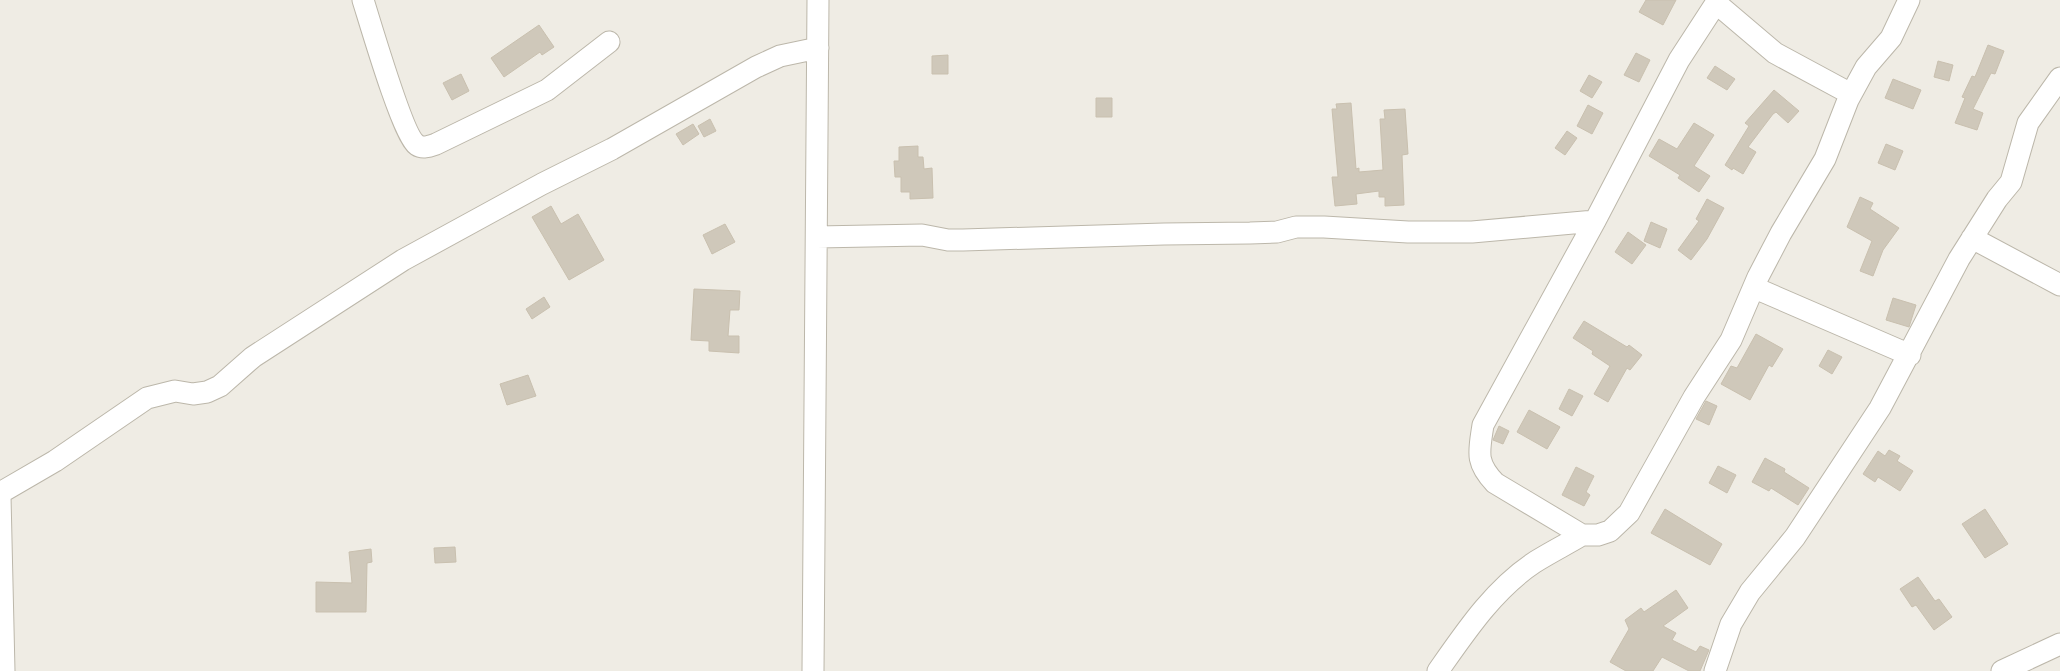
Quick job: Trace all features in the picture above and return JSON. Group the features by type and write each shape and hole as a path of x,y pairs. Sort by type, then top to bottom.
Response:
{"street":[{"path":"363,0 405,123 415,144 422,147 436,144 547,90 609,42"},
{"path":"813,671 818,0"},
{"path":"1438,671 1484,609 1508,584 1535,562 1582,535 1598,535 1610,531 1629,513 1694,397 1731,340 1781,233 1824,159 1851,94 1866,67 1891,38 1909,0"},
{"path":"1582,535 1495,483 1483,470 1479,458 1483,425 1596,221 1679,60 1717,2 1774,53 1851,94"},
{"path":"4,671 0,495 147,398 175,391 193,394 207,392 220,386 261,351 403,260 542,184 612,149 756,67 780,56 818,48"},
{"path":"1715,671 1731,624 1750,592 1804,522 1880,408 1972,238 1997,199 2011,182 2028,123 2060,78"},
{"path":"817,237 922,235 948,240 963,240 1164,234 1250,234 1277,232 1296,227 1408,232 1472,232 1596,221"},
{"path":"1972,238 2060,285"},
{"path":"1754,288 1910,355"},
{"path":"2002,671 2060,644"}],"building":[{"path":"1646,0 1676,0 1663,25 1639,12"},
{"path":"539,25 554,47 542,55 540,52 504,77 491,58"},
{"path":"1988,45 2004,51 1995,74 1991,73 1973,109 1983,113 1977,130 1955,123 1965,98 1962,97 1972,76 1975,77"},
{"path":"1636,53 1650,60 1639,82 1624,75"},
{"path":"948,55 948,74 932,74 932,56"},
{"path":"1938,61 1953,65 1949,81 1934,77"},
{"path":"1715,66 1735,79 1727,90 1707,78"},
{"path":"461,74 469,91 452,100 443,83"},
{"path":"1589,75 1602,82 1592,98 1580,91"},
{"path":"1893,79 1921,90 1913,109 1885,98"},
{"path":"1774,90 1799,111 1788,123 1776,112 1773,114 1748,147 1756,152 1743,174 1733,168 1732,170 1725,165 1749,126 1745,123"},
{"path":"1096,98 1112,98 1112,117 1096,117"},
{"path":"1351,103 1356,169 1359,168 1359,172 1383,170 1380,119 1385,119 1384,110 1405,109 1408,154 1402,155 1404,205 1385,206 1385,197 1379,197 1379,191 1356,194 1357,204 1335,206 1332,177 1338,177 1332,109 1337,109 1336,104"},
{"path":"1588,105 1603,113 1592,134 1577,126"},
{"path":"710,119 716,131 704,137 698,126"},
{"path":"1694,123 1714,135 1694,166 1710,176 1699,192 1678,178 1680,175 1649,156 1659,139 1677,149"},
{"path":"693,124 699,134 683,145 676,134"},
{"path":"1567,131 1577,138 1565,155 1555,148"},
{"path":"1886,144 1903,151 1895,170 1878,163"},
{"path":"918,146 918,157 923,157 924,169 932,168 933,198 910,199 910,192 901,192 901,177 895,177 894,161 899,161 899,147"},
{"path":"1860,197 1873,203 1870,209 1899,228 1883,250 1873,276 1860,271 1872,241 1847,227"},
{"path":"1707,199 1724,208 1707,239 1691,260 1678,250 1699,221 1696,219"},
{"path":"551,206 561,224 578,214 604,260 569,280 532,217"},
{"path":"1651,222 1667,229 1660,248 1644,241"},
{"path":"725,224 735,242 712,254 703,235"},
{"path":"1628,232 1646,245 1632,264 1615,252"},
{"path":"694,289 740,291 739,310 730,310 728,336 739,336 739,353 709,351 709,341 691,340"},
{"path":"544,297 550,307 532,319 526,309"},
{"path":"1893,298 1916,305 1909,327 1886,320"},
{"path":"1584,321 1627,347 1629,345 1642,355 1630,370 1627,368 1608,402 1594,394 1610,366 1592,354 1593,351 1573,338"},
{"path":"1756,334 1783,349 1772,367 1769,365 1750,400 1721,384 1731,366 1737,368"},
{"path":"1828,350 1842,357 1832,374 1819,366"},
{"path":"528,375 536,396 507,405 500,384"},
{"path":"1569,389 1583,396 1572,416 1559,409"},
{"path":"1706,401 1717,406 1709,425 1696,419"},
{"path":"1529,410 1560,427 1547,449 1517,432"},
{"path":"1499,426 1509,431 1503,444 1493,440"},
{"path":"1889,450 1900,456 1897,461 1913,471 1900,491 1878,477 1875,482 1863,474 1878,451 1885,456"},
{"path":"1765,458 1785,469 1784,472 1809,488 1798,505 1771,488 1769,491 1752,482"},
{"path":"1718,466 1736,475 1727,493 1709,483"},
{"path":"1576,467 1594,476 1586,492 1590,495 1584,506 1562,495"},
{"path":"1665,509 1722,544 1710,565 1651,533"},
{"path":"1985,509 2008,544 1985,558 1962,524"},
{"path":"455,547 456,562 435,563 434,548"},
{"path":"371,549 372,562 367,563 366,612 316,612 316,582 352,583 349,552"},
{"path":"1918,577 1935,601 1939,599 1952,617 1934,630 1916,605 1912,607 1900,589"},
{"path":"1676,590 1688,608 1663,626 1676,633 1672,640 1696,652 1700,646 1709,650 1700,671 1689,671 1662,657 1653,671 1626,671 1610,662 1629,629 1625,620 1641,608 1644,612"}]}
